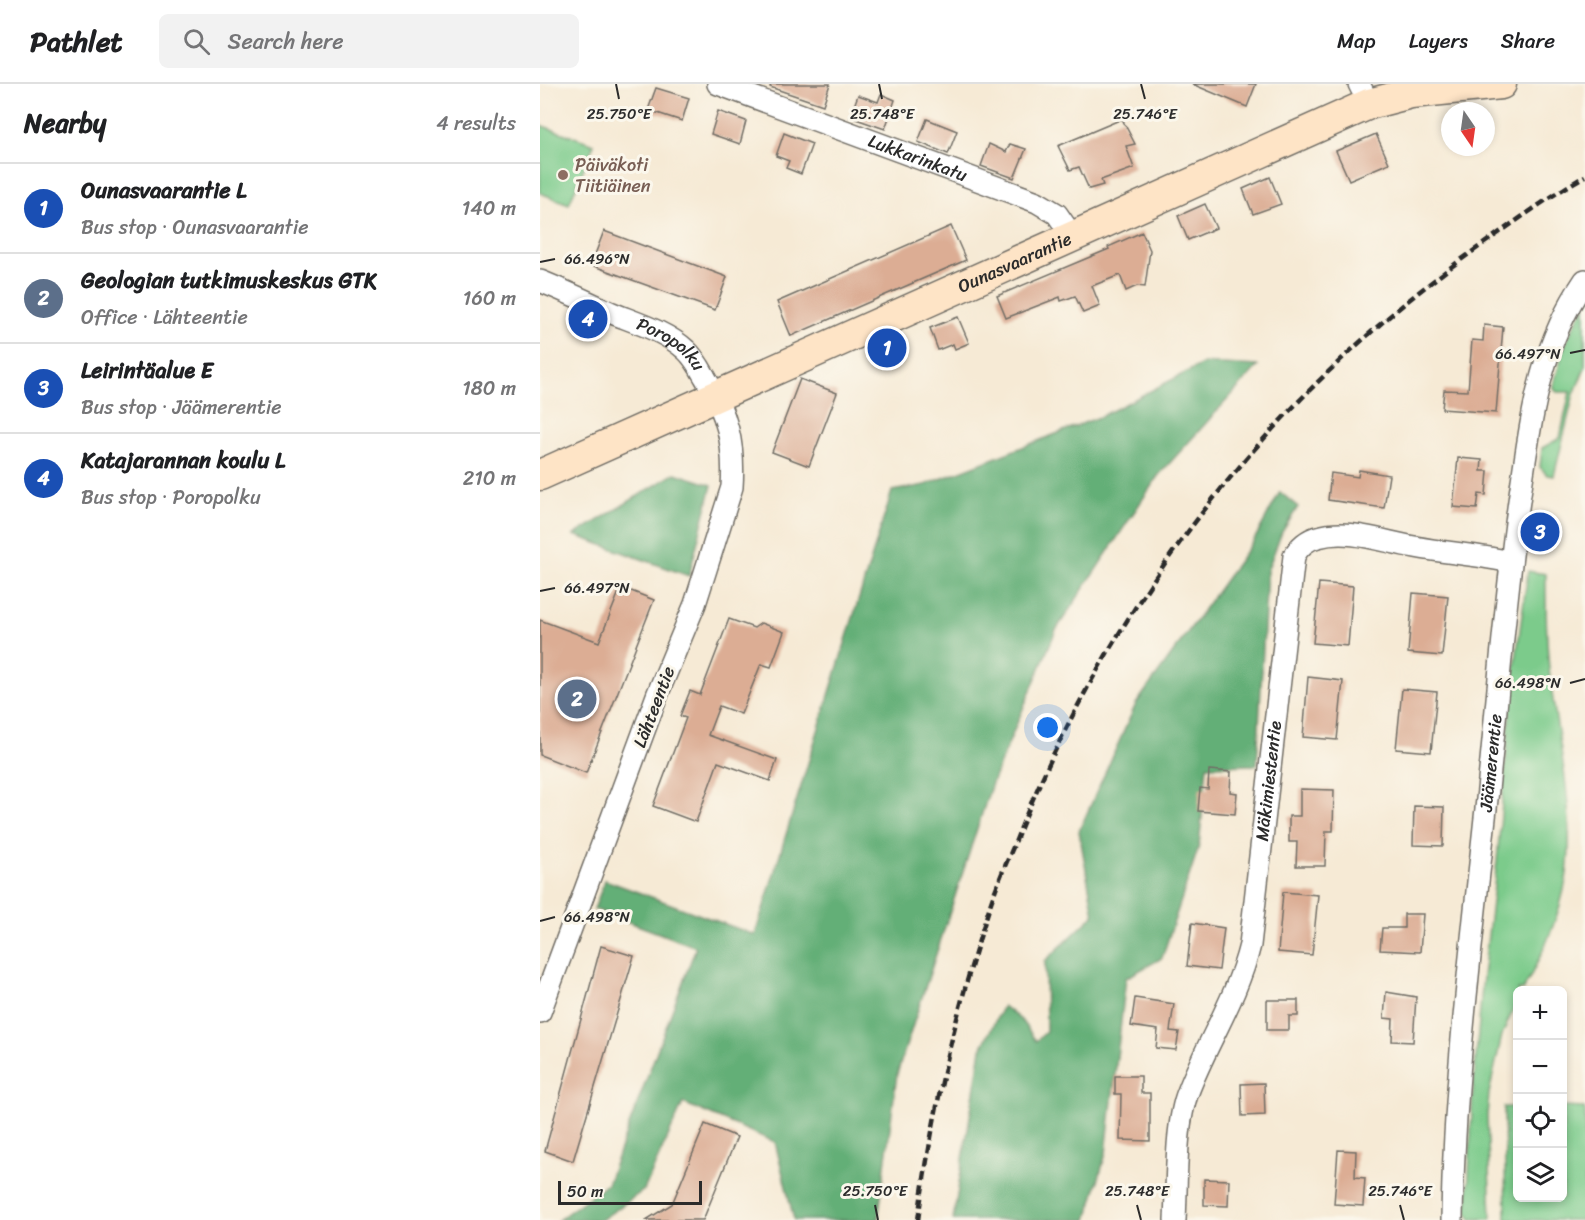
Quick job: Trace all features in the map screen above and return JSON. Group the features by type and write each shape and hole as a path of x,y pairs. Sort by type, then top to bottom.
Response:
{"street":[{"name":"Lukkarinkatu","path":"718,84 1037,202 1057,214 1074,237"},
{"name":"Ounasvaarantie","path":"540,475 1074,237 1364,94 1411,93 1451,86 1501,84"},
{"name":"Jäämerentie","path":"1452,1220 1454,1161 1467,1000 1511,562 1529,425 1538,388 1559,326 1585,280"},
{"name":"Poropolku","path":"540,281 673,340 688,351 716,397"},
{"name":"Lähteentie","path":"540,1012 658,693 695,604 729,498 733,468 732,447 729,428 716,397"},
{"name":"Mäkimiestentie","path":"1175,1220 1181,1124 1187,1094 1243,973 1250,945 1294,556 1299,548 1316,537 1336,534 1367,537 1416,548 1474,554 1511,562"}],"green space":[{"path":"540,125 594,144 569,204 540,193"},
{"path":"1585,305 1585,367 1573,397 1554,476 1547,475 1540,467 1542,448 1560,438 1570,392 1557,392 1554,389 1554,383 1566,341"},
{"path":"1204,363 1258,366 1158,476 1056,630 992,783 897,1074 878,1220 794,1220 775,1142 683,1103 644,1190 601,1220 558,1220 607,1184 696,947 594,909 605,880 755,935 892,491 925,485 1102,416"},
{"path":"675,473 712,485 689,576 574,535"},
{"path":"1280,492 1298,507 1282,532 1267,571 1257,765 1207,766 1199,846 1162,958 1126,978 1106,1153 1087,1220 953,1220 981,1049 1003,1006 1021,1020 1036,1041 1046,1032 1045,961 1094,915 1079,831 1136,704 1254,540"},
{"path":"1528,571 1546,574 1549,664 1566,786 1569,857 1563,895 1543,951 1525,986 1513,986 1513,1010 1502,1035 1489,1093 1487,1116 1491,1219 1471,1219 1467,1213 1473,1090 1512,688"},
{"path":"1504,1107 1513,1107 1513,1202 1567,1202 1567,1107 1585,1108 1585,1220 1506,1220"}],"building":[{"path":"771,84 830,84 823,105 770,87"},
{"path":"1192,84 1256,84 1247,107"},
{"path":"656,88 689,98 682,121 648,110"},
{"path":"881,94 895,100 885,129 850,117 858,95 878,102"},
{"path":"718,111 746,121 740,144 711,134"},
{"path":"927,119 957,131 948,154 918,142"},
{"path":"1122,119 1135,144 1126,146 1134,168 1101,180 1103,185 1089,189 1079,167 1070,170 1058,146"},
{"path":"784,133 812,144 801,174 786,168 789,161 776,156"},
{"path":"1376,134 1389,163 1349,180 1336,151"},
{"path":"989,144 1006,152 1010,144 1026,149 1014,178 981,166"},
{"path":"1270,177 1281,204 1253,214 1243,189"},
{"path":"1205,204 1216,228 1188,240 1178,216"},
{"path":"951,226 966,260 791,336 777,302"},
{"path":"604,231 727,277 715,310 591,265"},
{"path":"1142,232 1150,250 1145,287 1137,286 1126,291 1120,275 1092,286 1100,306 1083,313 1075,296 1061,301 1060,297 1006,318 997,296 1109,249 1108,247"},
{"path":"958,317 969,343 955,349 953,344 938,350 930,328"},
{"path":"1484,325 1503,327 1496,413 1442,409 1444,390 1468,391 1472,340 1483,341"},
{"path":"800,379 837,393 809,466 772,452"},
{"path":"1458,458 1482,460 1481,471 1488,471 1486,495 1479,494 1477,509 1453,507"},
{"path":"1359,470 1389,475 1384,508 1328,500 1331,473 1358,477"},
{"path":"1319,583 1353,586 1348,646 1313,643"},
{"path":"621,587 654,600 586,773 540,755 540,620 599,642"},
{"path":"1413,593 1448,596 1442,656 1408,653"},
{"path":"729,619 754,628 761,623 784,632 771,667 761,664 741,714 719,706 708,735 777,760 770,781 718,762 696,822 653,806 686,718 680,716 690,691 700,695"},
{"path":"1308,677 1343,681 1337,740 1303,737"},
{"path":"1402,689 1437,692 1431,752 1396,749"},
{"path":"1209,770 1231,772 1230,792 1237,793 1235,814 1198,811 1200,788 1208,789"},
{"path":"1300,789 1334,790 1333,831 1326,831 1325,866 1296,866 1297,842 1289,842 1289,816 1300,816"},
{"path":"1414,806 1444,807 1443,846 1413,845"},
{"path":"1283,892 1318,895 1312,955 1278,952"},
{"path":"1404,914 1423,914 1420,952 1380,950 1382,928 1404,928"},
{"path":"1192,923 1224,928 1219,970 1187,966"},
{"path":"601,946 634,956 573,1161 545,1151"},
{"path":"1386,992 1416,997 1413,1042 1392,1041 1393,1019 1384,1018"},
{"path":"1135,998 1174,1004 1170,1031 1179,1032 1176,1050 1156,1048 1158,1030 1131,1026"},
{"path":"1267,1000 1298,1000 1298,1016 1289,1016 1289,1030 1267,1030"},
{"path":"1115,1076 1141,1076 1141,1093 1150,1093 1150,1141 1120,1140 1121,1094 1115,1094"},
{"path":"1264,1083 1265,1115 1242,1116 1241,1084"},
{"path":"705,1124 737,1137 703,1220 646,1220 672,1204"},
{"path":"1338,1150 1356,1151 1355,1177 1365,1178 1363,1206 1334,1204"},
{"path":"1204,1179 1229,1180 1228,1206 1204,1205"}],"railway":[{"path":"918,1220 930,1142 955,1026 994,894 1054,752 1099,667 1150,586 1206,508 1268,434 1335,366 1406,302 1483,244 1585,176"}],"place":[{"name":"Päiväkoti Tiitiäinen","path":"563,175"},
{"name":"Katajarannan koulu L","path":"588,319"},
{"name":"Ounasvaarantie L","path":"887,348"},
{"name":"Leirintäalue E","path":"1540,532"},
{"name":"Geologian tutkimuskeskus GTK","path":"577,699"}]}
